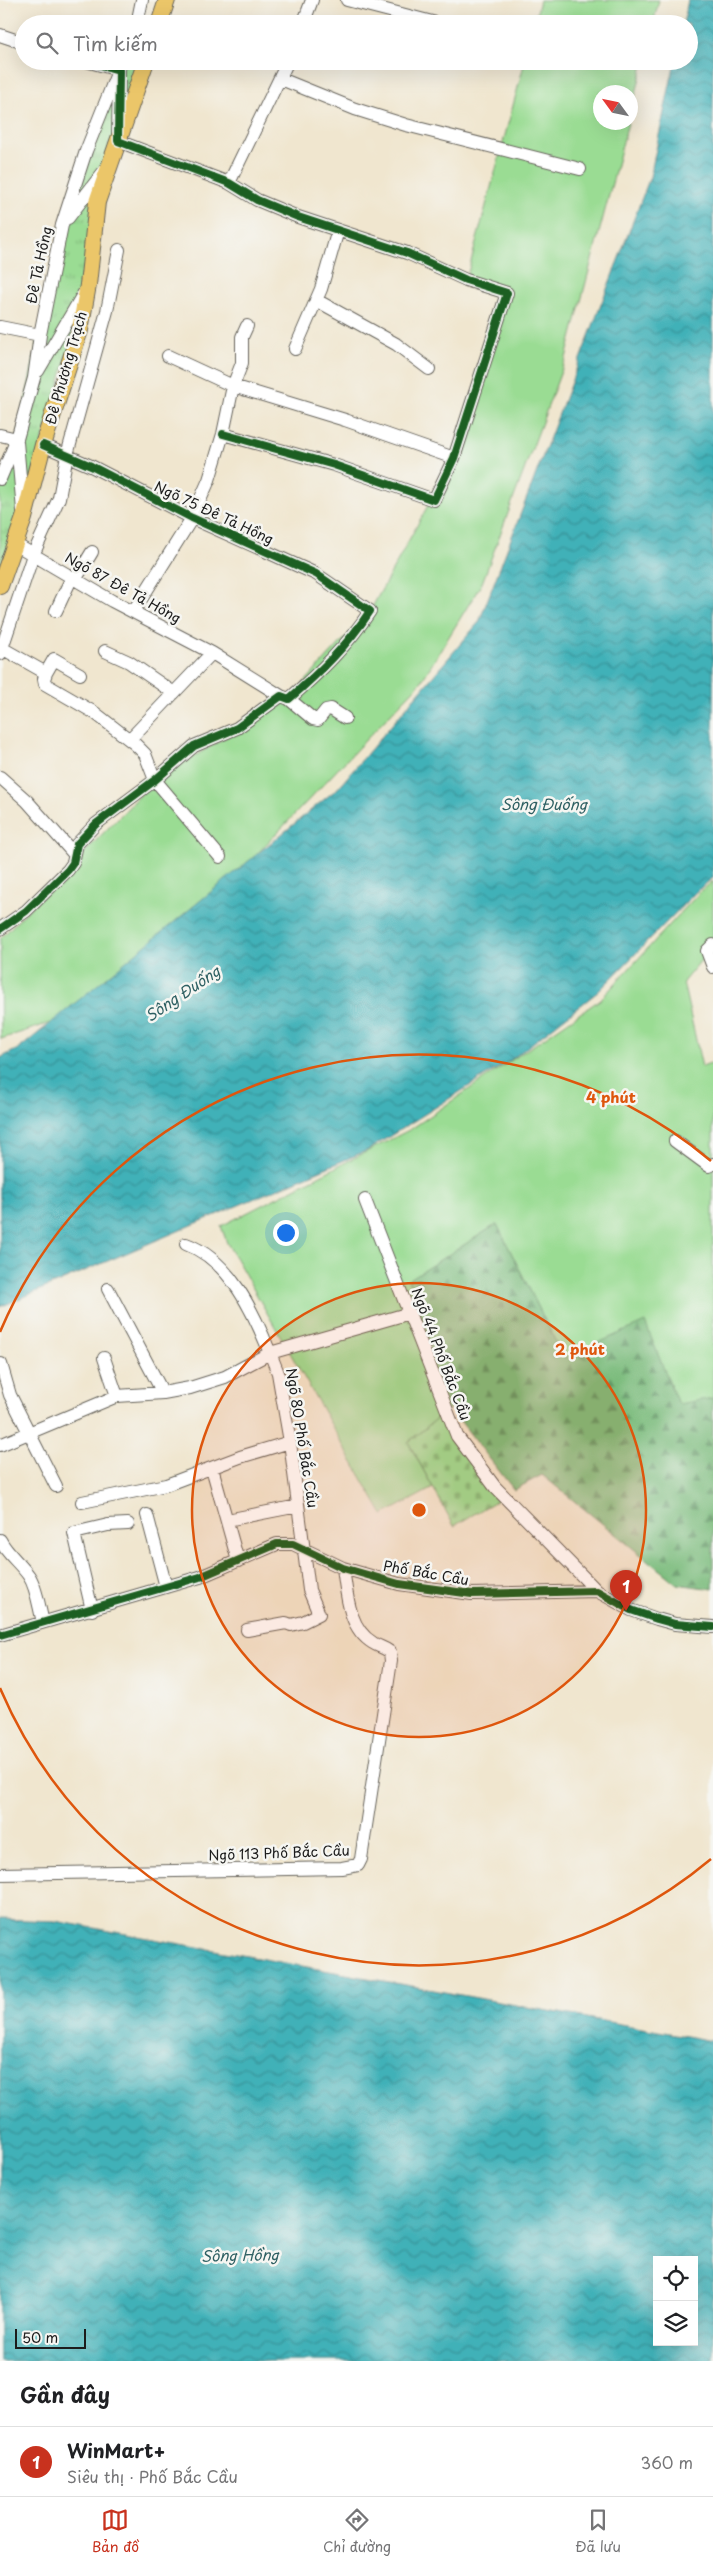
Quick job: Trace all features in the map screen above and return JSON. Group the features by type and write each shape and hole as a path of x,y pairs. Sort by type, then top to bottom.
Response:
{"main road":[{"path":"161,15 165,2"},
{"name":"Đê Phương Trạch","path":"0,586 24,518 44,444 80,330 88,285 97,202 143,70"}],"street":[{"path":"139,15 142,0"},
{"path":"306,15 312,0"},
{"path":"347,0 405,15"},
{"path":"0,35 15,39"},
{"name":"Đê Tả Hồng","path":"0,479 17,439 34,378 40,335 62,225 86,151 118,70"},
{"path":"120,70 118,141 228,183 257,200 298,217 407,252 466,280 507,293 454,458 434,500 334,465 223,434"},
{"path":"228,183 284,70"},
{"path":"281,79 355,109 406,126 580,169"},
{"path":"62,225 112,160"},
{"path":"295,348 316,300 338,230"},
{"path":"46,674 0,650 33,555 59,498 67,455 107,310 118,250"},
{"path":"34,378 88,285"},
{"path":"316,300 396,344 429,369"},
{"path":"0,326 40,335"},
{"path":"133,612 192,518 209,480 223,434 233,386 242,363 242,338 247,326"},
{"path":"168,356 233,386 345,420 454,458"},
{"path":"0,435 17,439 24,518"},
{"name":"Ngõ 75 Đê Tả Hồng","path":"44,444 192,518 316,574 370,611 355,634 333,658 285,698"},
{"name":"Ngõ 87 Đê Tả Hồng","path":"15,544 133,612 215,655 285,698 313,719 318,720 326,710 331,709 345,718"},
{"path":"56,611 92,552"},
{"path":"105,650 129,662 174,693"},
{"path":"130,739 174,693 215,655"},
{"path":"80,674 54,659 44,679 45,684 95,713 130,739 145,754 155,780 220,857"},
{"path":"0,929 26,912 68,870 73,863 77,844 96,824 155,780 194,746 238,728 285,698"},
{"path":"0,777 27,801 74,854"},
{"path":"710,948 713,967"},
{"path":"675,1141 709,1166 713,1164"},
{"name":"Ngõ 44 Phố Bắc Cầu","path":"364,1200 410,1313 440,1397 457,1436 494,1487 597,1591"},
{"name":"Ngõ 80 Phố Bắc Cầu","path":"186,1244 198,1248 208,1256 220,1267 238,1290 259,1325 278,1373 290,1442 309,1590 319,1614 291,1625 286,1623 247,1630"},
{"path":"108,1289 163,1394"},
{"path":"0,1445 116,1396 163,1394 190,1388 225,1377 270,1352 410,1313"},
{"path":"104,1358 116,1396"},
{"path":"1,1364 10,1396 56,1486"},
{"path":"82,1502 166,1484 290,1442"},
{"path":"212,1468 238,1561"},
{"path":"226,1520 298,1506"},
{"path":"147,1515 166,1588"},
{"path":"92,1610 74,1533 108,1525 128,1524"},
{"path":"0,1540 5,1551 13,1556 31,1579 43,1622"},
{"name":"Phố Bắc Cầu","path":"0,1635 92,1610 200,1577 277,1544 294,1544 304,1547 344,1568 399,1584 472,1594 597,1591"},
{"path":"0,1562 13,1556"},
{"name":"Ngõ 113 Phố Bắc Cầu","path":"0,1874 348,1867 358,1865 391,1661 390,1652 383,1646 373,1643 354,1626 344,1568"},
{"path":"597,1591 631,1610 657,1619 675,1624 713,1627"}],"green space":[{"path":"540,0 659,0 655,15 536,15"},
{"path":"119,70 142,70 112,160 88,285 0,586 0,480 17,439 62,225"},
{"path":"523,70 642,70 638,85 593,85 593,130 626,130 566,358 482,583 421,682 255,856 53,1022 1,1039 0,939 155,780 289,699 370,611 454,458 507,293 466,280"},
{"path":"713,881 713,946 683,982 702,1067 713,1063 713,1398 678,1404 645,1322 564,1358 497,1224 408,1280 450,1408 408,1442 433,1488 383,1515 227,1243 221,1226 411,1129 601,999 700,892"},
{"path":"497,1224 564,1358 645,1321 678,1403 713,1398 713,1589 677,1584 542,1475 514,1490 450,1408 408,1280"},
{"path":"444,1413 501,1498 454,1526 408,1442"}],"water":[{"name":"Sông Đuống","path":"688,0 713,0 713,878 698,890 599,991 512,1059 368,1150 0,1307 0,1058 20,1048 338,788 479,622 650,177 673,70 698,70 698,15 685,15"},
{"name":"Sông Hồng","path":"0,1919 55,1921 713,2041 713,2361 0,2361"}],"cycle path":[{"path":"119,70 118,141 229,183 257,200 298,217 407,253 466,280 507,293 454,458 434,500 334,465 223,434"},
{"path":"0,929 26,911 68,870 73,863 77,844 96,824 155,780 194,746 237,728 281,696 289,699 333,658 370,611 316,574 192,518 91,466 43,445"},
{"path":"0,1635 200,1577 277,1544 293,1544 343,1568 399,1584 472,1594 597,1591 631,1610 657,1619 675,1624 713,1627"}],"place":[{"name":"WinMart+","path":"626,1611"}]}
